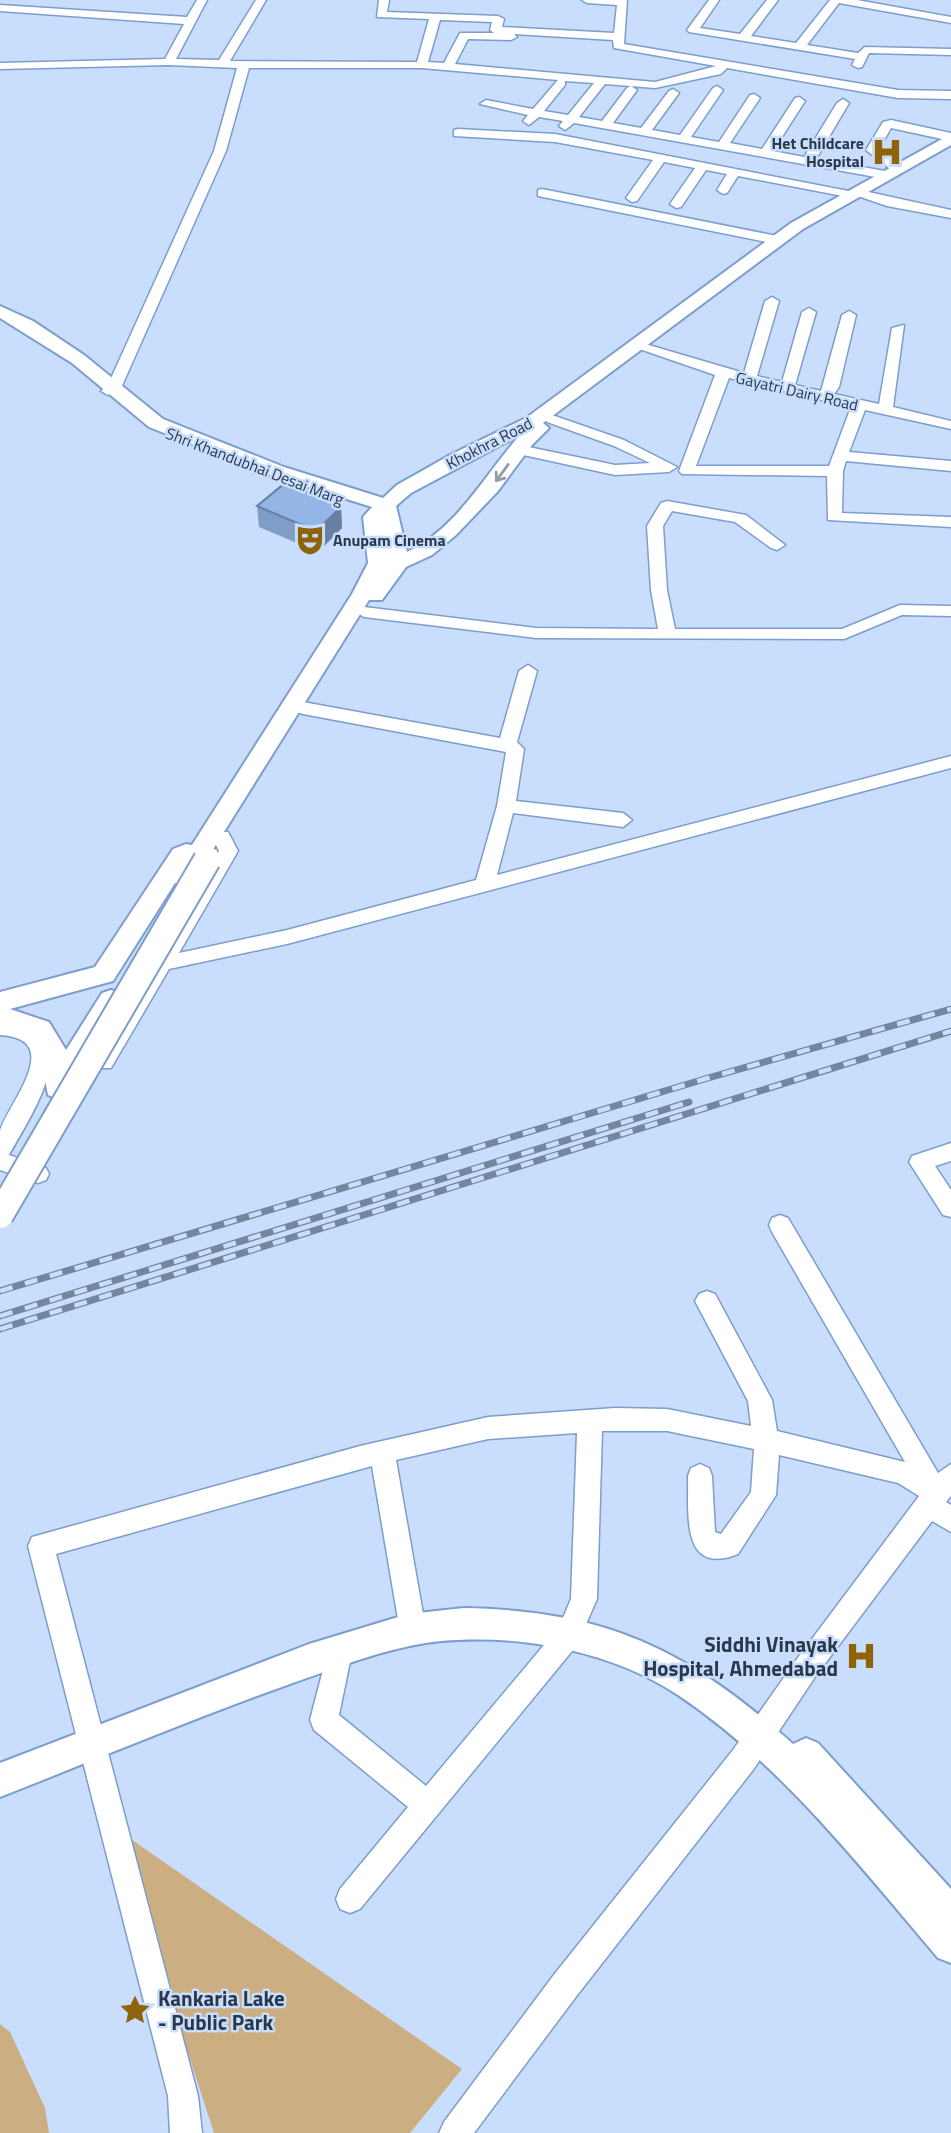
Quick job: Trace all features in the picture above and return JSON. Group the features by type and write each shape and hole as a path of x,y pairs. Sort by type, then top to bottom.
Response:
{"main road":[{"name":"Khokhra Road","path":"380,511 404,489 457,459 518,442 640,347 781,244 951,137"},
{"name":"Khokhra Road","path":"212,843 365,612 389,563 425,551 449,531 491,487 518,442 777,240 858,194 951,148"},
{"name":"Shri Khandubhai Desai Marg","path":"0,311 27,324 78,359 151,426 266,473 380,511"},
{"name":"Shri Khandubhai Desai Marg","path":"0,318 63,356 156,423 277,471 351,494 380,511"},
{"name":"Shri Khandubhai Desai Marg","path":"351,494 404,489"},
{"path":"0,1179 212,843 362,594 389,563 380,511"},
{"path":"0,1002 104,974 181,855 212,843"},
{"path":"0,1215 212,843"},
{"path":"0,1018 27,1023 50,1039 58,1064 57,1088"},
{"path":"0,1762 90,1736 339,1651 411,1622"},
{"path":"0,1780 90,1736 253,1664 411,1622 573,1628 643,1657 814,1762 951,1916"},
{"path":"765,1730 800,1774 951,1945"}],"street":[{"path":"169,62 202,0"},
{"path":"223,63 261,0"},
{"path":"384,0 380,15 435,16 469,13 498,19 496,30 618,40 723,65 898,94 951,95"},
{"path":"587,0 623,1 618,40"},
{"path":"714,0 693,30 862,57"},
{"path":"743,38 773,0"},
{"path":"800,46 837,0 951,20"},
{"path":"416,16 423,4"},
{"path":"0,8 191,20"},
{"path":"422,65 435,16"},
{"path":"447,68 464,34 618,40"},
{"path":"851,79 865,50 951,52"},
{"path":"0,66 169,62 244,65 422,65 655,85 717,72 723,65"},
{"path":"111,390 220,151 244,65"},
{"path":"523,128 561,83"},
{"path":"546,149 599,84"},
{"path":"605,125 631,90"},
{"path":"683,139 717,90"},
{"path":"644,132 673,93"},
{"path":"486,104 511,97 536,113 808,161 892,172"},
{"path":"722,146 754,98"},
{"path":"765,153 799,101"},
{"path":"808,161 843,103"},
{"path":"887,122 872,150 892,172"},
{"path":"887,122 951,137"},
{"path":"862,149 887,122"},
{"path":"458,133 555,138 858,194 951,214"},
{"path":"632,198 661,158"},
{"path":"676,204 703,166"},
{"path":"723,190 735,172"},
{"path":"542,193 777,240"},
{"path":"749,380 772,301"},
{"path":"786,389 809,312"},
{"path":"824,397 832,387 849,315"},
{"path":"885,411 899,328"},
{"name":"Gayatri Dairy Road","path":"640,347 723,374 951,425"},
{"path":"687,471 723,374"},
{"path":"859,405 837,463 834,517 951,522"},
{"path":"552,418 619,443 668,467 687,471 837,463 951,466"},
{"path":"518,442 627,471 668,467"},
{"path":"668,634 659,590 655,526 667,506 740,518 777,545"},
{"path":"365,612 536,633 844,634 900,610 951,611"},
{"path":"507,745 528,671"},
{"path":"303,708 507,745 515,749 506,806 485,884"},
{"path":"170,962 287,937 951,762"},
{"path":"506,806 623,820"},
{"path":"0,1161 38,1175 229,851 212,843"},
{"path":"0,1027 23,1031 36,1041 43,1053 42,1070 0,1150"},
{"path":"951,1152 920,1162 951,1208"},
{"path":"780,1225 938,1491 951,1520"},
{"path":"701,1476 702,1536 708,1544 721,1548 729,1545 763,1495 765,1440 760,1400 707,1301"},
{"path":"186,2133 183,2096 41,1546 382,1452 488,1428 590,1420 667,1420 902,1473 938,1491"},
{"path":"350,1899 573,1628 584,1600 590,1420"},
{"path":"382,1452 411,1622"},
{"path":"455,2133 564,1987 765,1730 806,1668 938,1491"},
{"path":"339,1651 324,1720 428,1806"}],"shaded area":[{"path":"115,1828 462,2069 410,2133 214,2133"},
{"path":"0,2024 10,2032 45,2108 49,2133 0,2133"}],"building":[{"path":"285,483 341,507 316,531 257,506"}],"railway":[{"path":"0,1291 708,1078 951,1009"},
{"path":"0,1329 951,1031"},
{"path":"0,1316 689,1102"}],"place":[{"name":"Het Childcare Hospital","path":"887,152"},
{"name":"Anupam Cinema","path":"310,540"},
{"name":"Siddhi Vinayak Hospital, Ahmedabad","path":"861,1656"},
{"name":"Kankaria Lake - Public Park","path":"135,2010"}]}
